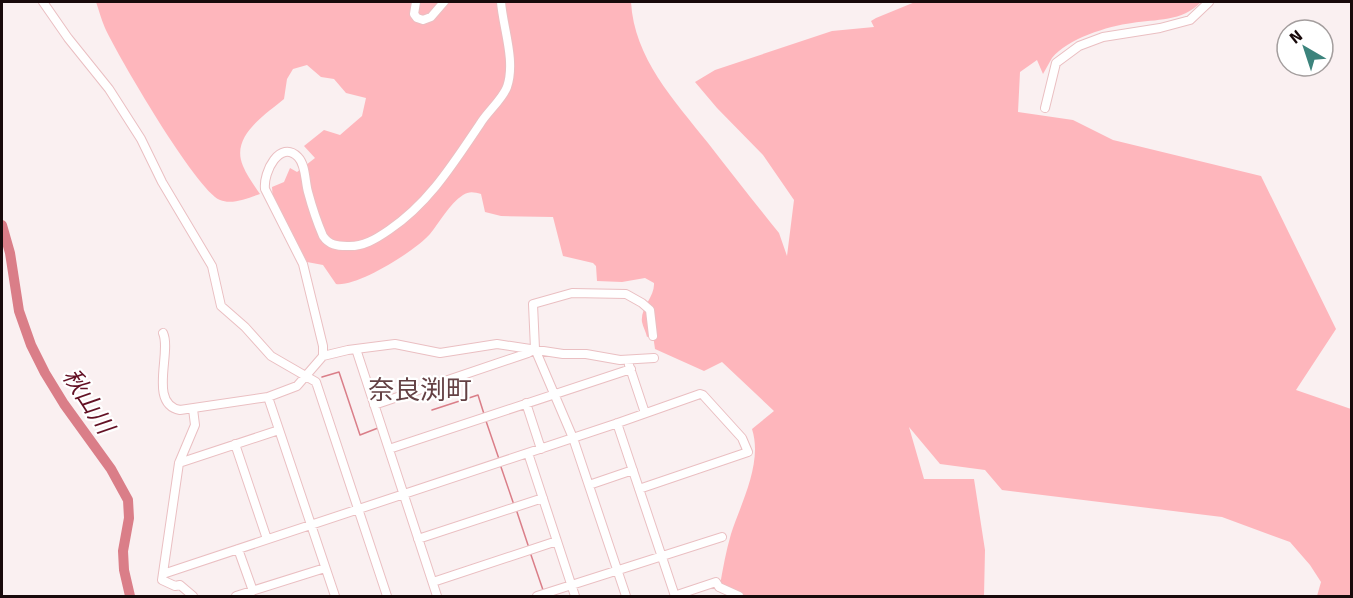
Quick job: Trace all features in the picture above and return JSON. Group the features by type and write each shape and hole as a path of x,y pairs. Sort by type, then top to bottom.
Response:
{"street":[{"path":"43,2 68,38 109,89 141,139 162,182 212,266 221,306 245,327 271,356 316,382 387,597"},
{"path":"416,2 414,14 423,20 431,17 444,2"},
{"path":"323,356 323,346 303,264 265,189 266,172 275,158 286,151 297,156 301,161 308,193 327,242 335,245 360,246 399,224 433,192 507,87 509,48 503,25 501,2"},
{"path":"1045,108 1056,63 1078,46 1103,37 1160,28 1190,20 1209,2"},
{"path":"626,597 573,438 535,349 533,304 572,293 626,294 650,310 653,336"},
{"path":"163,333 165,349 162,377 166,401 176,410 268,397 297,386 323,356 356,349 403,344 440,353 497,344 616,359 654,358"},
{"path":"356,349 437,597"},
{"path":"374,405 535,349"},
{"path":"627,359 645,412"},
{"path":"388,449 631,369"},
{"path":"163,574 700,394 742,438 748,452 639,489"},
{"path":"268,397 335,597"},
{"path":"526,403 541,448"},
{"path":"193,597 180,585 175,586 162,582 179,463 195,425 194,409"},
{"path":"616,424 674,596 716,582 739,597"},
{"path":"179,463 279,430"},
{"path":"236,444 267,539"},
{"path":"528,453 575,597"},
{"path":"588,485 633,470"},
{"path":"418,539 543,498"},
{"path":"537,597 722,537"},
{"path":"433,582 557,541"},
{"path":"238,549 253,591"},
{"path":"236,597 326,568"}],"shaded area":[{"path":"96,2 631,2 640,42 658,77 682,111 779,233 787,256 794,200 763,155 695,82 715,70 832,31 874,27 871,21 915,2 1201,2 1186,13 1177,16 1111,27 1078,39 1052,58 1043,74 1037,60 1020,72 1018,112 1073,120 1113,140 1261,176 1336,329 1296,390 1351,409 1351,596 1317,596 1321,582 1290,542 1222,517 1002,490 985,470 940,464 909,427 924,479 974,479 985,550 984,596 746,596 720,585 731,534 753,469 755,442 752,429 774,411 722,362 704,371 655,349 653,335 647,337 642,322 643,312 654,283 645,278 622,282 597,281 596,266 593,263 563,256 553,217 501,216 485,212 481,194 472,192 458,199 423,241 399,258 358,280 336,284 323,265 307,262 273,201 272,187 284,182 290,168 297,172 315,158 304,146 324,130 340,135 362,116 366,98 346,93 334,79 321,77 307,65 293,69 287,79 284,99 259,119 245,136 241,145 240,155 243,166 260,194 235,201 220,200 194,173 158,121 113,43"}],"waterway":[{"name":"秋山川","path":"2,225 10,253 19,311 31,345 64,404 111,469 128,500 129,518 123,551 124,570 130,596"},
{"path":"322,377 339,372 360,435 378,428"},
{"path":"432,410 478,395 484,414"},
{"path":"486,421 499,459"},
{"path":"501,467 514,505"},
{"path":"516,509 529,548"},
{"path":"530,552 543,590"}],"district":[{"name":"奈良渕町","path":"420,391"}]}
